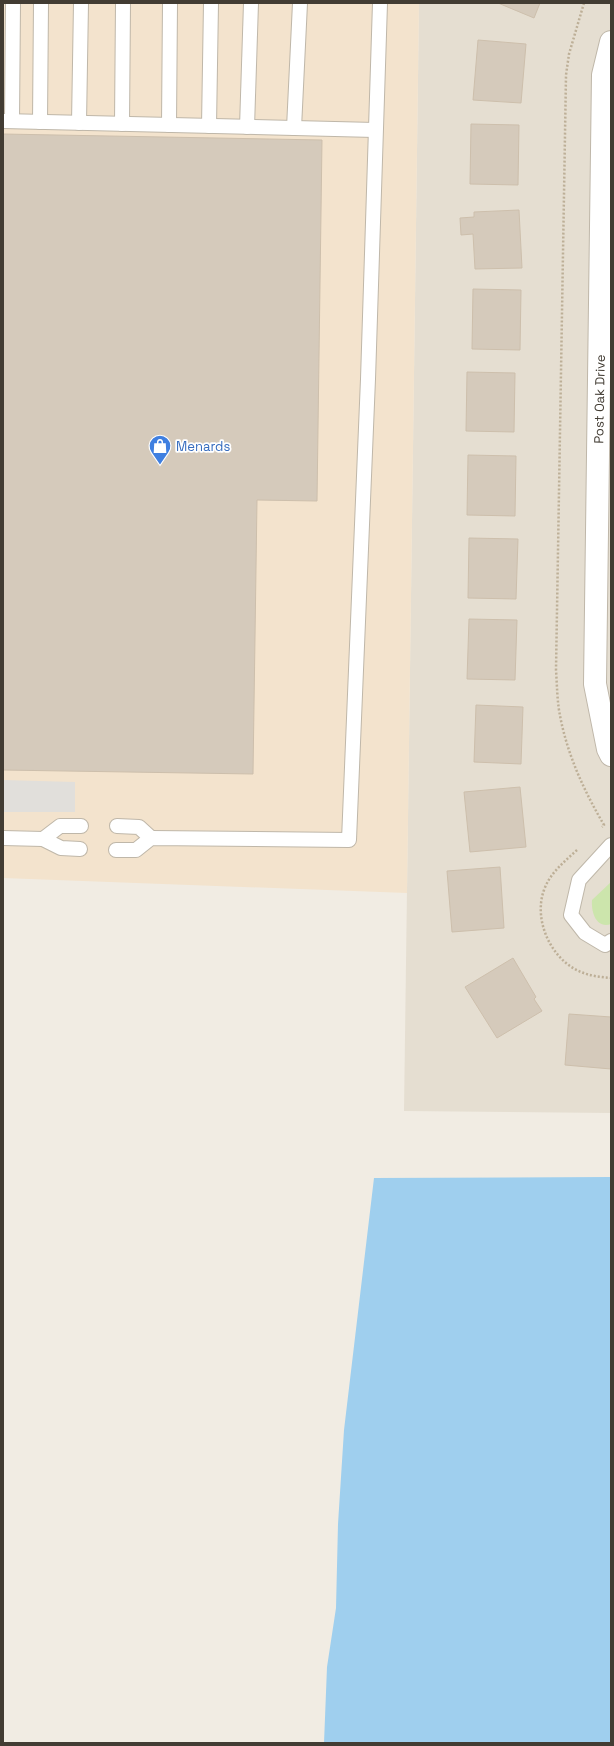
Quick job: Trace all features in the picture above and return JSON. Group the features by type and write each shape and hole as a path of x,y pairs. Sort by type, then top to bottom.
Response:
{"street":[{"name":"Post Oak Drive","path":"611,42 603,75 595,684 608,749 611,755"}],"lane":[{"path":"3,6 14,3 8,121 375,130"},
{"path":"40,122 41,3"},
{"path":"79,123 81,3"},
{"path":"122,124 123,3"},
{"path":"169,125 170,3"},
{"path":"208,126 211,3"},
{"path":"247,127 251,3"},
{"path":"294,128 300,3"},
{"path":"116,850 136,850 151,838 349,840 368,372 380,3"},
{"path":"43,839 60,826 80,826"},
{"path":"117,826 138,827 151,838"},
{"path":"3,838 43,839 61,848 80,849"},
{"path":"611,845 579,880 571,915 585,933 605,945 611,941"}],"path":[{"path":"584,3 569,54 566,75 556,670 559,709 565,735 575,767 588,797 604,825"}],"shaded area":[{"path":"3,3 419,3 407,893 3,878"},
{"path":"419,3 611,3 611,1113 404,1111"},
{"path":"3,780 75,782 75,812 3,812"}],"green space":[{"path":"611,882 611,924 606,925 598,922 592,910 592,900"}],"water":[{"path":"611,1177 611,1743 324,1743 327,1667 336,1608 338,1524 344,1430 374,1178"}],"building":[{"path":"498,3 540,3 534,18"},
{"path":"478,40 526,44 521,103 473,100"},
{"path":"471,124 519,125 518,185 470,184"},
{"name":"Menards","path":"3,134 322,140 317,501 257,500 253,774 3,770"},
{"path":"519,210 522,268 475,269 473,234 461,235 460,218 474,217 474,212"},
{"path":"473,289 521,290 520,350 472,349"},
{"path":"467,372 515,373 514,432 466,431"},
{"path":"468,455 516,456 515,516 467,515"},
{"path":"469,538 518,539 516,599 468,598"},
{"path":"469,619 517,620 515,680 467,679"},
{"path":"476,705 523,707 521,764 474,762"},
{"path":"520,787 526,847 470,852 464,792"},
{"path":"500,867 504,928 452,932 447,871"},
{"path":"513,958 536,997 534,999 542,1011 497,1038 465,987"},
{"path":"569,1014 611,1017 611,1069 565,1065"}],"place":[{"name":"Menards","path":"160,466"}]}
